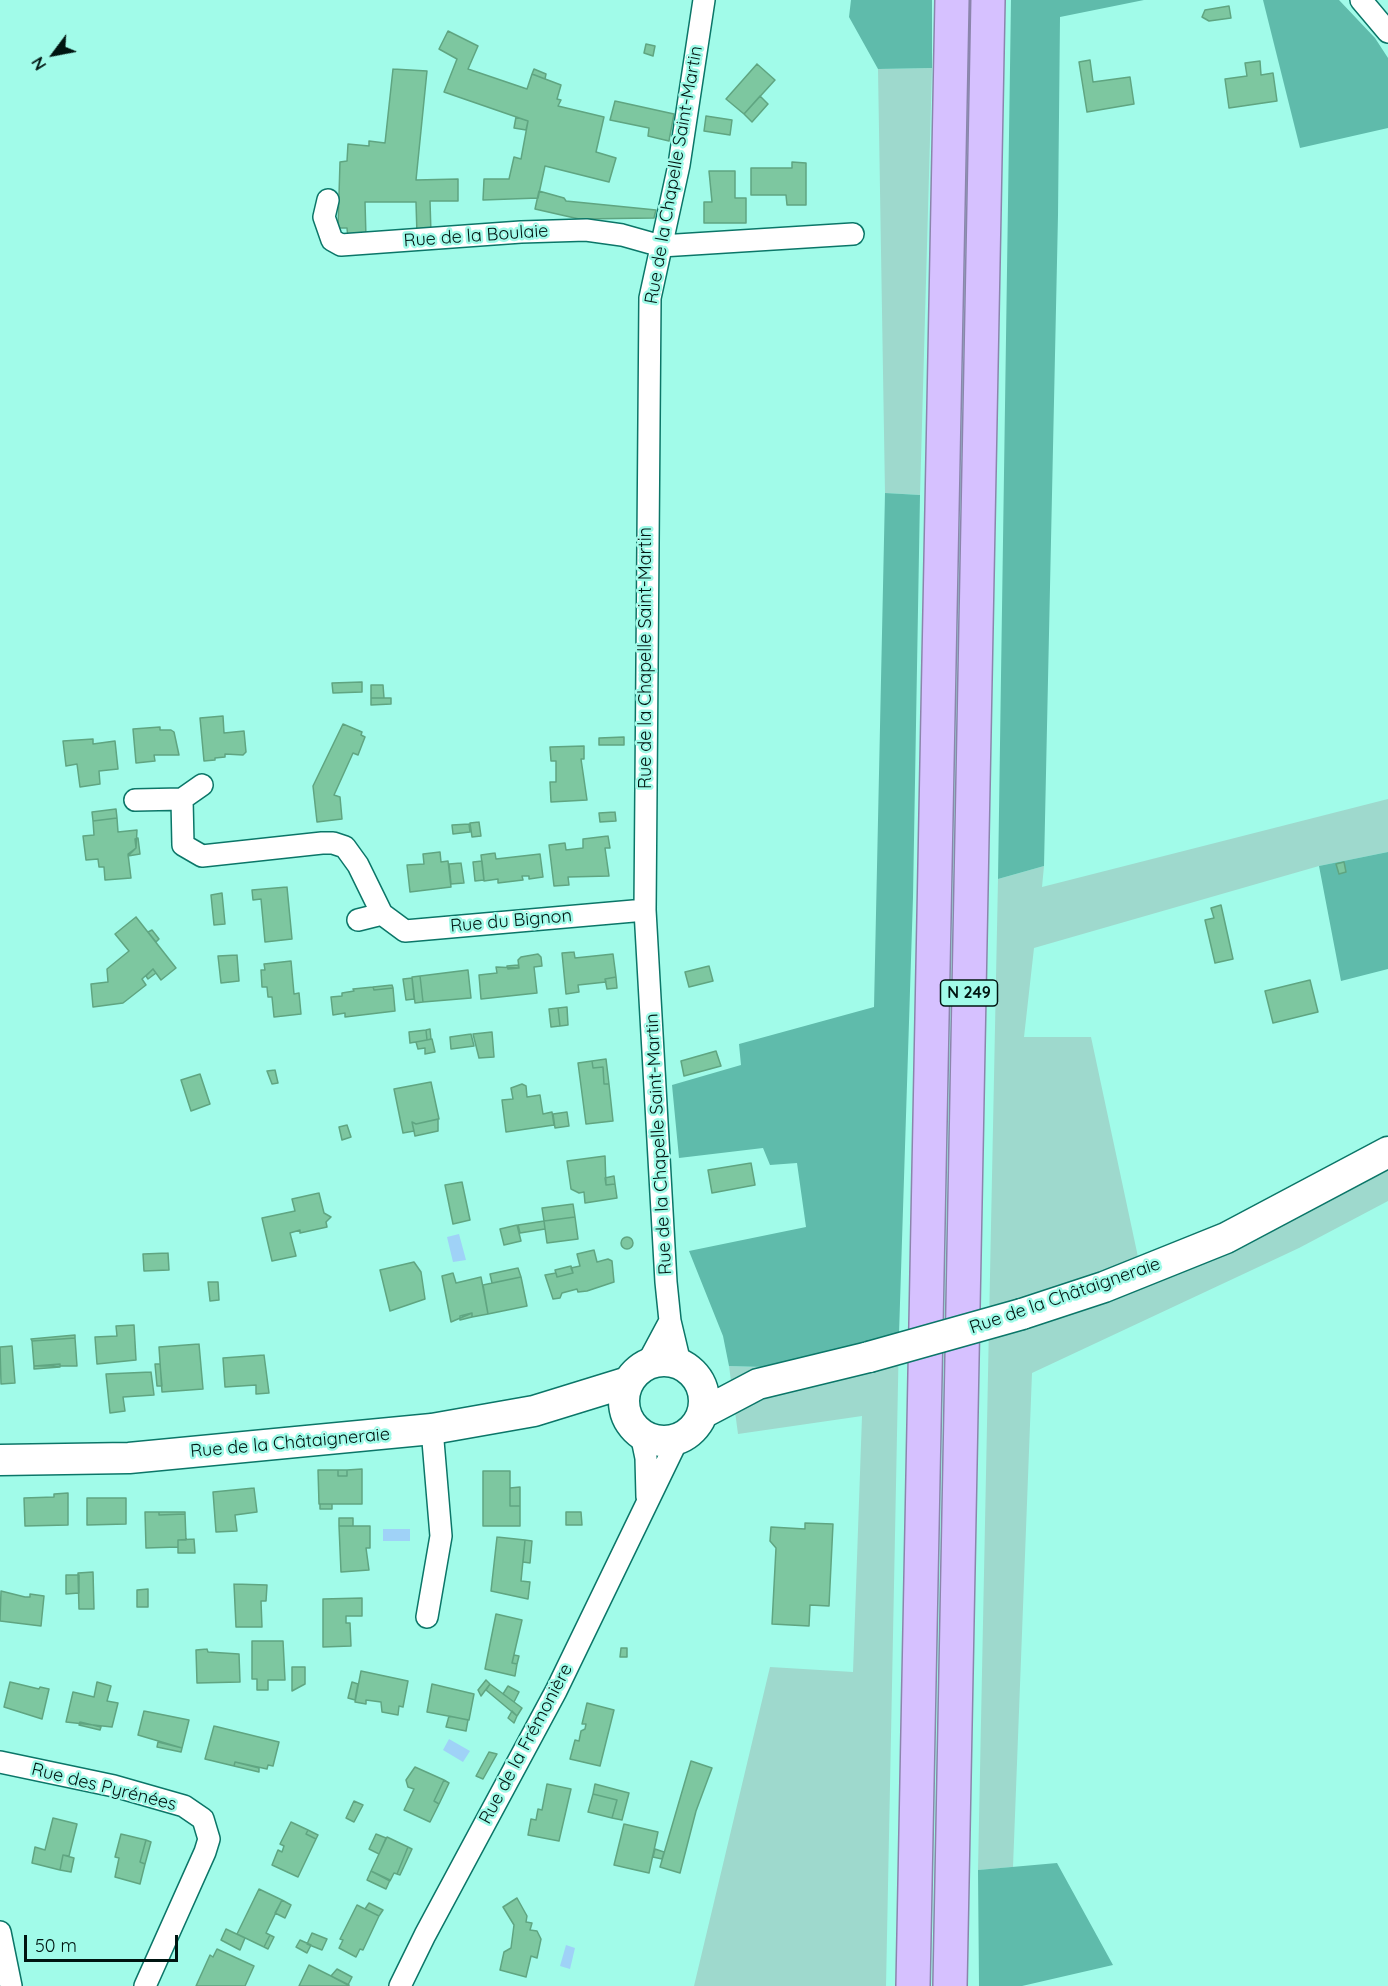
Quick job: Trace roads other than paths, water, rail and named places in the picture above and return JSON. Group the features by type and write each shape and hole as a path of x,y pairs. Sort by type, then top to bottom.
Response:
{"highway":[{"name":"N 249","path":"913,1986 952,0"},
{"name":"N 249","path":"950,1986 988,0"}],"street":[{"name":"Rue de la Chapelle Saint-Martin","path":"689,1370 670,1321 645,910 650,298 679,165 704,0"},
{"path":"1361,0 1388,32"},
{"name":"Rue de la Boulaie","path":"328,200 324,217 332,240 341,245 521,232 586,230 661,246 853,234"},
{"path":"135,800 182,799 202,785"},
{"name":"Rue du Bignon","path":"182,799 183,844 202,856 322,843 333,843 345,847 358,866 382,914 405,931 645,910"},
{"path":"358,920 382,914"},
{"name":"Rue de la Châtaigneraie","path":"678,1439 693,1429 703,1413 758,1384 869,1357 1022,1314 1104,1287 1226,1238 1388,1152"},
{"path":"633,1423 624,1392 670,1321"},
{"name":"Rue de la Châtaigneraie","path":"0,1460 129,1458 432,1430 534,1411 577,1398 638,1373 658,1360 689,1370 758,1384"},
{"path":"689,1370 703,1388 703,1413"},
{"path":"577,1398 633,1423 653,1440 678,1439"},
{"name":"Rue de la Frémonière","path":"633,1423 646,1458 647,1501"},
{"path":"428,1617 441,1536 432,1430"},
{"name":"Rue de la Frémonière","path":"400,1986 424,1935 555,1690 678,1439"},
{"name":"Rue des Pyrénées","path":"0,1762 114,1786 184,1806 202,1819 209,1839 205,1852 145,1986"},
{"path":"0,1932 10,1986"}]}
